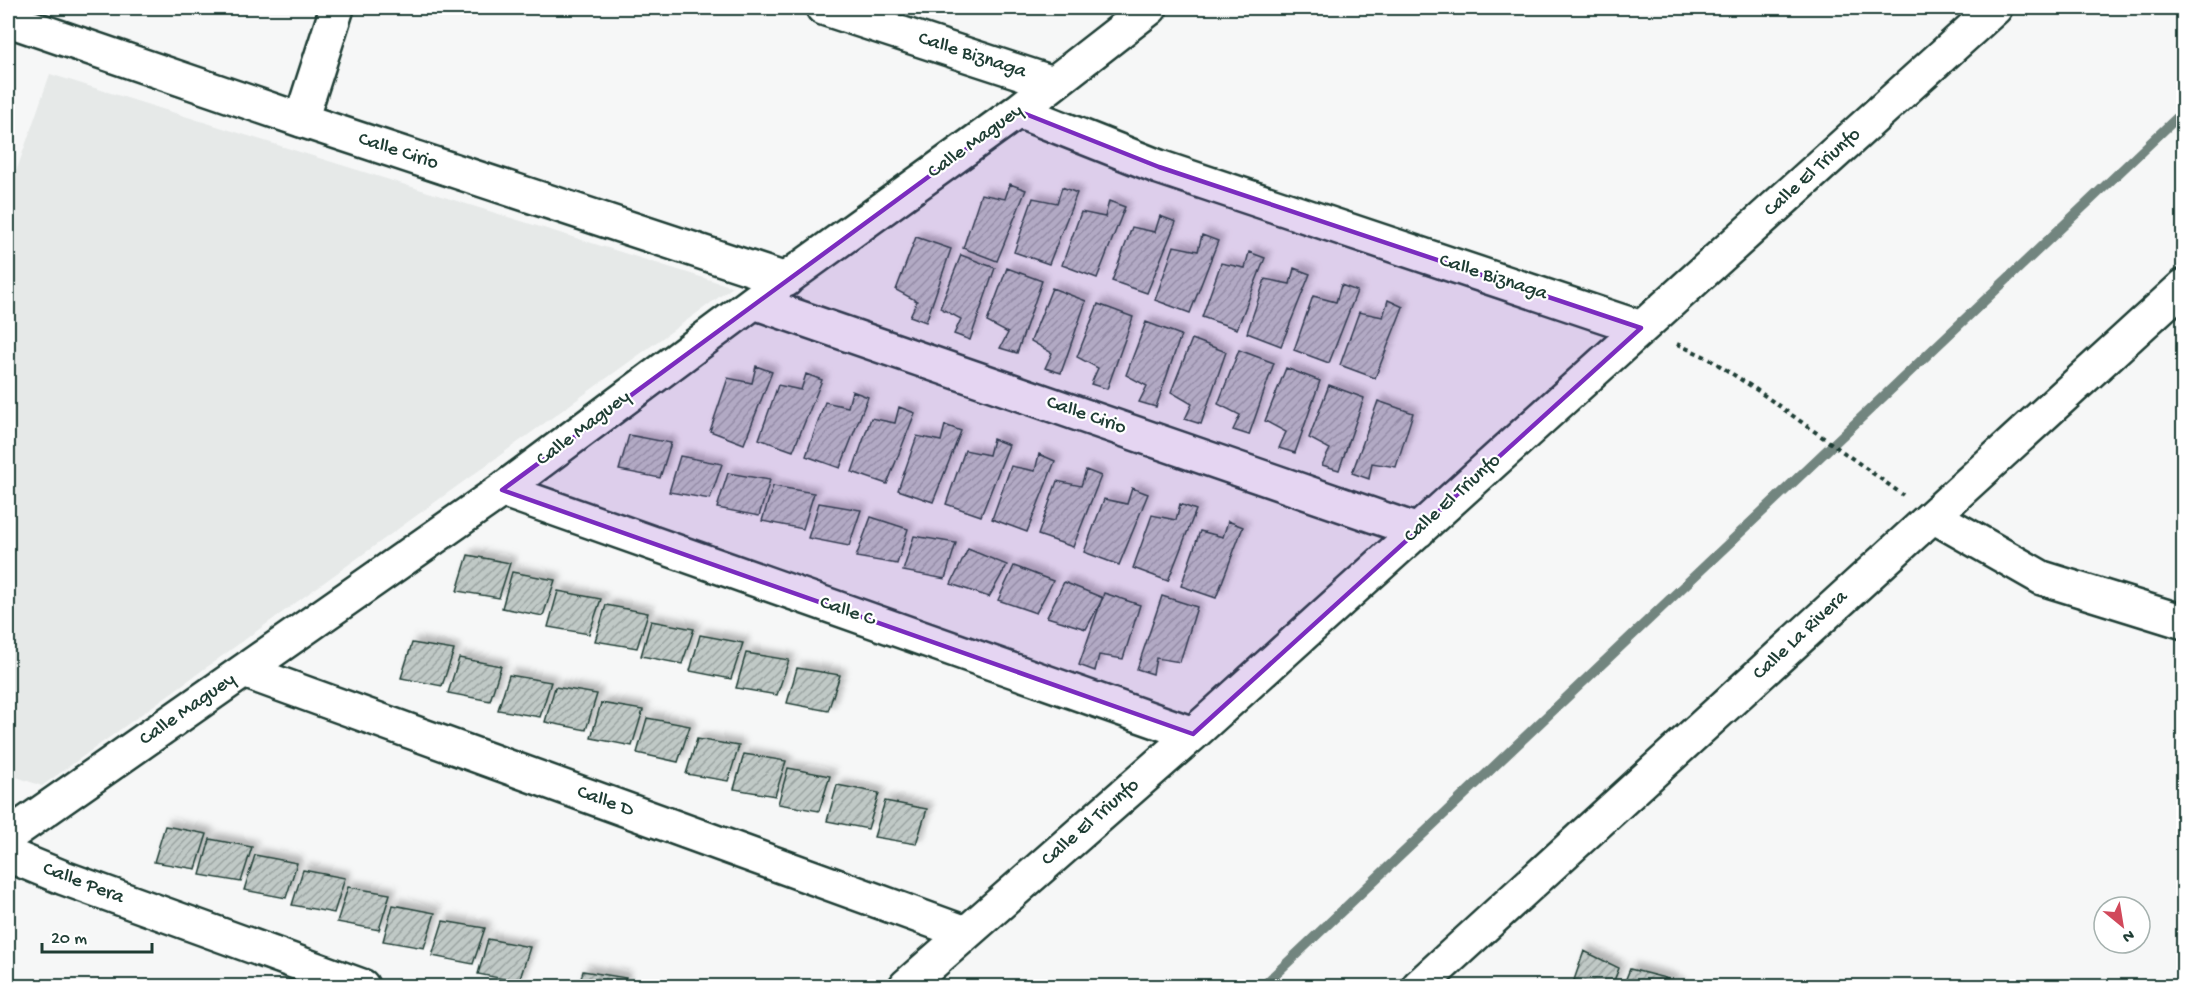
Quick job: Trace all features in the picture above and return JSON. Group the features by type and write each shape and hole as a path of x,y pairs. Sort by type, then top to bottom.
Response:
{"street":[{"path":"301,120 337,8"},
{"name":"Calle Biznaga","path":"823,8 1053,83"},
{"name":"Calle Maguey","path":"8,837 502,490 754,302 1018,111 1150,8"},
{"name":"Calle El Triunfo","path":"906,987 1193,734 1995,8"},
{"name":"Calle Cirio","path":"12,21 301,120 786,280"},
{"name":"Calle Biznaga","path":"1018,111 1159,167 1641,328"},
{"name":"Calle La Rivera","path":"1419,987 2184,286"},
{"name":"Calle Cirio","path":"754,302 1418,531"},
{"name":"Calle C","path":"502,490 1193,734"},
{"path":"1933,516 2042,578 2184,622"},
{"name":"Calle D","path":"244,672 966,933"},
{"name":"Calle Pera","path":"8,855 64,878 362,987"}],"path":[{"path":"1641,328 1708,358 1754,388 1933,516"}],"highlighted area":[{"path":"1018,111 1159,167 1641,328 1193,734 502,490"}],"shaded area":[{"path":"50,74 733,287 42,786 8,774 8,195"}],"building":[{"path":"1010,184 1026,190 997,261 963,248 981,194 1005,199"},
{"path":"1062,187 1077,193 1049,264 1014,252 1033,198 1057,203"},
{"path":"1109,201 1125,207 1097,278 1062,265 1081,212 1105,217"},
{"path":"1160,216 1176,222 1147,293 1112,281 1132,227 1155,232"},
{"path":"1202,235 1218,241 1190,313 1155,300 1174,246 1198,251"},
{"path":"916,237 951,249 926,322 910,316 917,301 896,290"},
{"path":"1249,252 1265,258 1237,329 1202,317 1221,263 1245,268"},
{"path":"961,255 995,268 970,340 954,334 961,319 940,308"},
{"path":"1007,268 1042,281 1017,353 1000,348 1008,333 987,322"},
{"path":"1294,268 1310,274 1281,346 1247,333 1265,279 1290,284"},
{"path":"1341,285 1357,291 1329,363 1294,350 1313,296 1336,302"},
{"path":"1052,288 1086,301 1061,373 1045,368 1052,353 1031,341"},
{"path":"1388,300 1403,307 1375,378 1340,365 1359,312 1383,317"},
{"path":"1098,304 1133,317 1107,389 1091,384 1098,368 1077,357"},
{"path":"1146,322 1181,335 1156,407 1139,402 1147,386 1126,375"},
{"path":"1192,339 1226,352 1201,424 1185,419 1192,404 1171,392"},
{"path":"1239,350 1274,363 1249,435 1233,430 1240,415 1218,404"},
{"path":"756,366 772,372 744,444 710,431 728,378 752,383"},
{"path":"1286,368 1320,381 1295,453 1279,448 1286,432 1265,421"},
{"path":"806,374 822,380 793,451 759,439 778,385 801,390"},
{"path":"1329,385 1364,398 1339,470 1322,465 1330,449 1309,438"},
{"path":"852,391 868,397 840,468 806,456 825,402 848,407"},
{"path":"1378,401 1413,413 1396,467 1372,463 1369,479 1352,473"},
{"path":"899,407 915,413 887,484 852,472 871,418 895,423"},
{"path":"945,425 961,431 933,502 898,490 917,436 941,441"},
{"path":"629,435 671,443 660,478 619,470"},
{"path":"993,439 1009,445 981,516 946,504 965,450 989,455"},
{"path":"1039,454 1055,461 1027,532 992,519 1011,466 1035,471"},
{"path":"680,456 722,464 710,499 669,492"},
{"path":"1086,470 1101,476 1073,547 1038,535 1057,481 1081,486"},
{"path":"728,473 770,480 759,516 717,508"},
{"path":"773,486 814,493 803,529 762,521"},
{"path":"1132,488 1148,494 1119,565 1084,552 1104,499 1127,504"},
{"path":"819,503 861,510 849,546 808,538"},
{"path":"1180,504 1196,510 1168,581 1133,568 1152,515 1176,520"},
{"path":"871,517 908,529 897,564 856,557"},
{"path":"1228,521 1243,527 1216,598 1181,586 1200,531 1223,537"},
{"path":"914,536 956,543 945,579 903,571"},
{"path":"968,549 1007,565 989,597 951,584"},
{"path":"468,555 510,563 499,598 457,591"},
{"path":"1014,566 1053,581 1036,613 998,600"},
{"path":"512,572 555,580 543,616 502,608"},
{"path":"1064,582 1103,598 1086,629 1047,617"},
{"path":"558,591 601,599 589,634 548,627"},
{"path":"1104,593 1140,605 1123,659 1099,655 1095,671 1079,665"},
{"path":"1162,596 1197,607 1180,662 1156,658 1153,674 1137,669"},
{"path":"606,605 648,613 637,648 595,641"},
{"path":"651,621 694,629 682,664 641,656"},
{"path":"700,635 743,643 731,679 690,671"},
{"path":"412,643 454,650 442,686 401,678"},
{"path":"746,653 789,660 777,695 736,688"},
{"path":"459,658 501,666 490,701 448,693"},
{"path":"797,668 840,675 828,711 787,703"},
{"path":"509,675 551,682 540,717 498,710"},
{"path":"555,687 597,694 586,730 545,722"},
{"path":"601,703 643,710 632,746 591,738"},
{"path":"647,718 690,726 678,762 637,753"},
{"path":"697,739 739,746 728,781 686,774"},
{"path":"744,754 786,761 775,796 734,789"},
{"path":"788,768 830,776 819,811 778,804"},
{"path":"837,785 879,793 868,829 827,821"},
{"path":"885,801 927,809 916,844 874,837"},
{"path":"165,826 207,834 196,869 154,862"},
{"path":"210,839 252,847 241,882 200,875"},
{"path":"255,855 297,863 286,898 244,890"},
{"path":"303,870 345,878 334,913 292,905"},
{"path":"348,887 390,894 379,930 337,922"},
{"path":"393,905 435,913 424,948 383,941"},
{"path":"443,921 485,928 473,964 432,956"},
{"path":"488,939 530,947 519,982 478,974"},
{"path":"1584,951 1619,968 1612,986 1572,986"},
{"path":"1630,969 1665,978 1661,986 1623,986"},
{"path":"583,971 626,978 623,986 579,986"},
{"path":"1665,978 1682,986 1661,986"}],"waterway":[{"path":"1263,986 2184,111"}]}
